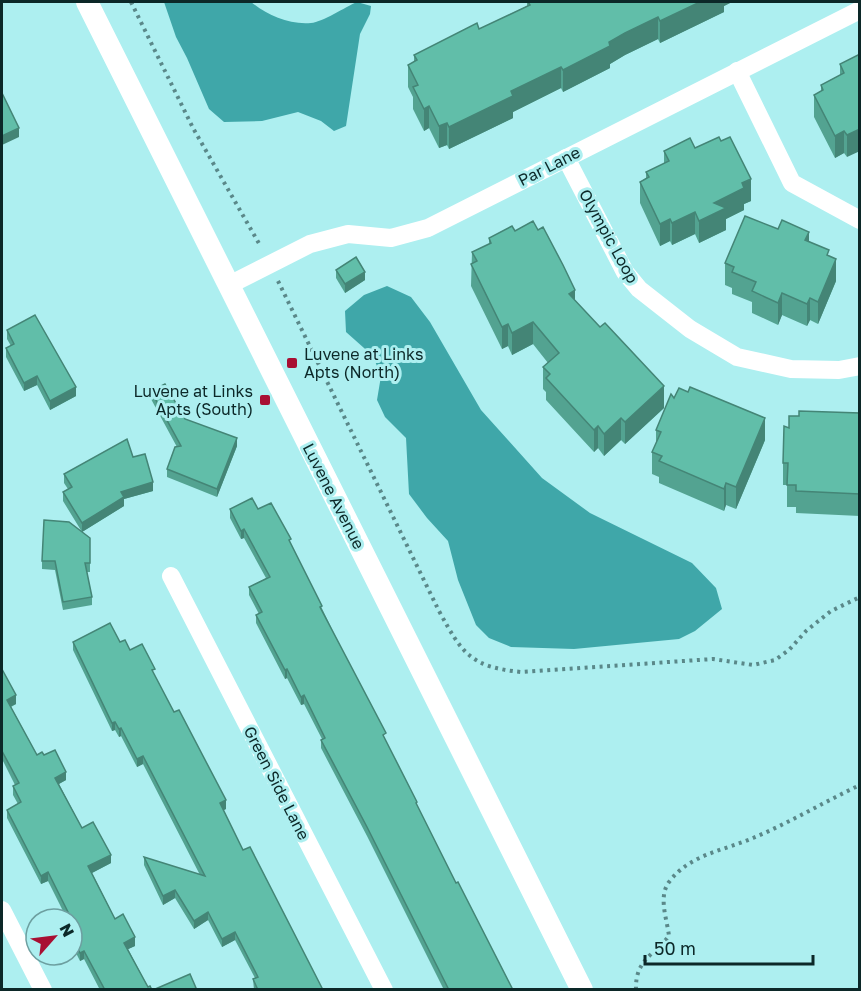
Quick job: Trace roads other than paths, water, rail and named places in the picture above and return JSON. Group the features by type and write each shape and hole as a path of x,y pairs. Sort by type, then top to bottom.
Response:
{"street":[{"name":"Luvene Avenue","path":"87,2 582,990"},
{"name":"Par Lane","path":"228,285 310,244 348,234 391,238 428,228 860,10"},
{"path":"737,71 792,183 860,220"},
{"name":"Olympic Loop","path":"566,158 626,272 639,289 690,330 737,357 791,369 839,369 860,366"},
{"name":"Green Side Lane","path":"171,576 384,990"},
{"path":"2,910 43,990"}],"water":[{"path":"164,2 251,2 279,18 303,23 322,20 357,2 371,6 370,14 360,34 346,126 334,131 321,121 298,112 262,121 224,122 209,109 176,37"},
{"path":"387,286 411,297 430,322 481,410 542,478 590,513 692,563 716,588 722,609 695,631 679,639 574,649 511,647 489,638 476,625 458,580 448,541 409,494 406,438 385,417 377,400 381,376 373,356 346,332 345,311 364,295"}],"place":[{"name":"Luvene at Links Apts (North)","path":"292,363"},
{"name":"Luvene at Links Apts (South)","path":"265,400"}]}
